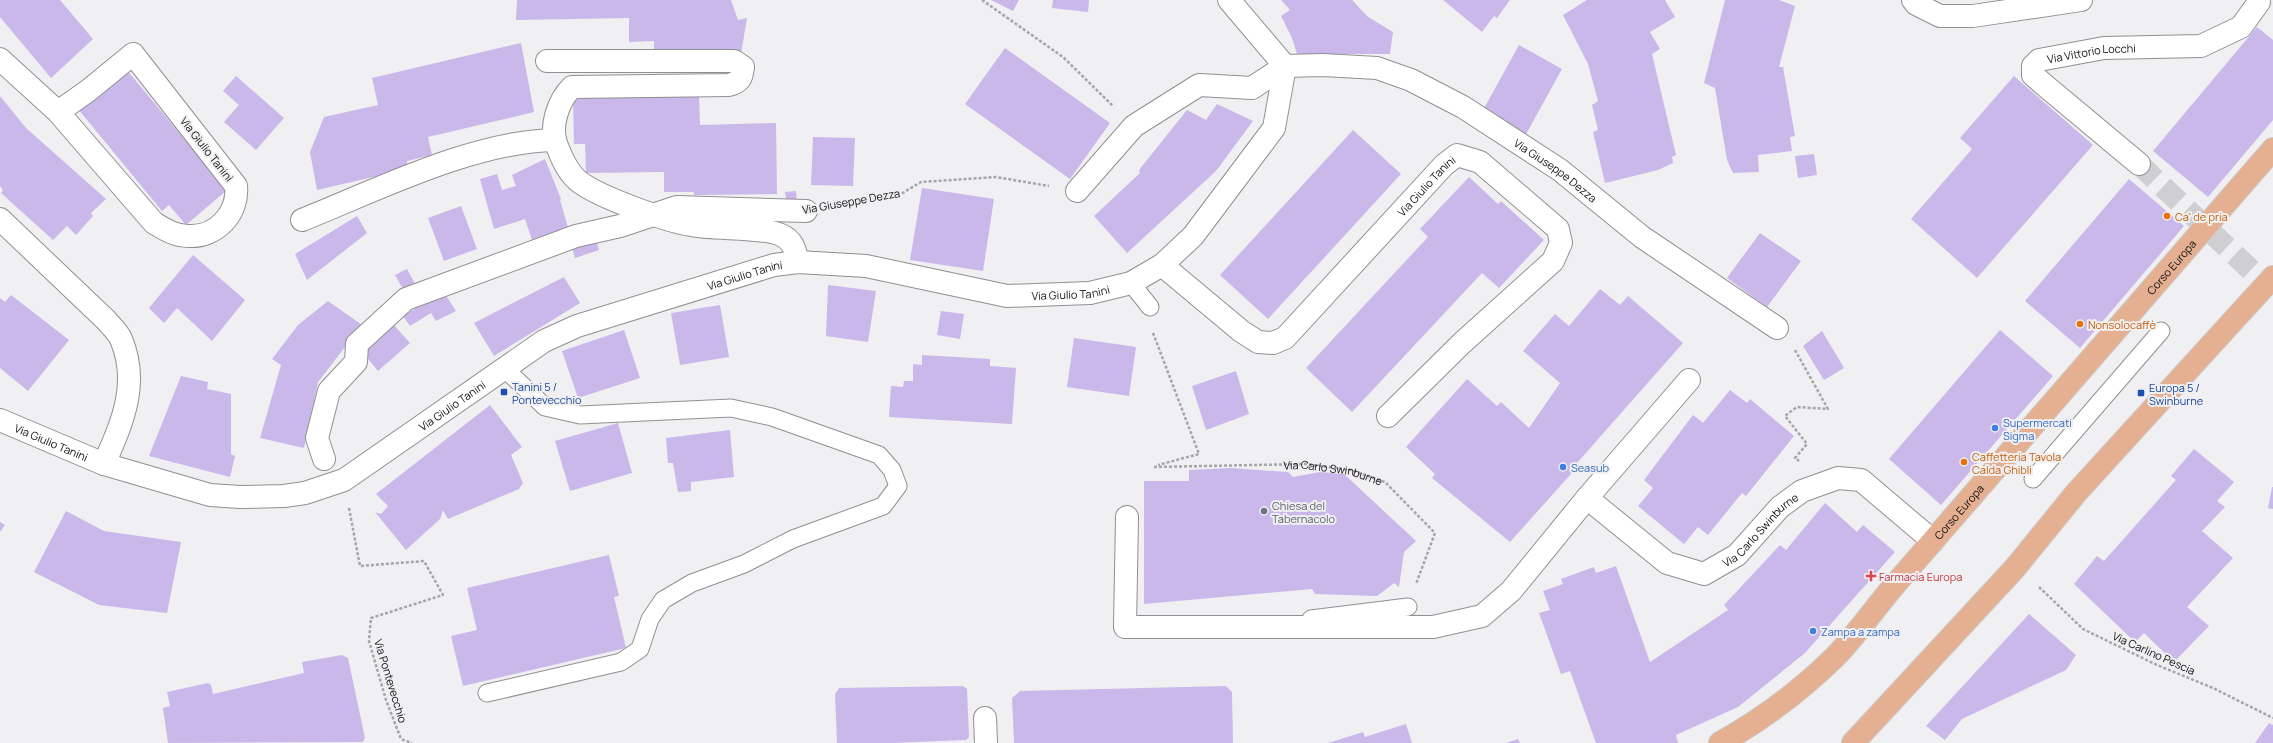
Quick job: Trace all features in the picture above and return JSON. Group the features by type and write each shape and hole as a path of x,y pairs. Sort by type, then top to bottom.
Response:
{"main road":[{"name":"Corso Europa","path":"1720,743 1753,725 1792,696 1836,656 1933,541 2273,149"},
{"path":"1853,743 2015,568 2076,493 2273,277"}],"street":[{"path":"1077,191 1134,126 1199,85 1252,88 1285,66 1229,0"},
{"path":"1913,0 1916,4 1940,16 1973,16 2081,0"},
{"name":"Via Vittorio Locchi","path":"2139,164 2033,75 2033,66 2039,60 2104,48 2201,46 2241,27 2262,4"},
{"name":"Via Giulio Tanini","path":"0,59 58,112 154,222 160,226 173,233 187,236 201,235 224,223 233,211 237,197 236,186 133,54 89,90 58,112"},
{"name":"Via Giulio Tanini","path":"547,61 734,62 743,67 742,77 736,83 729,85 572,87 566,93 559,107 555,122 555,140 561,156 572,174 581,183 595,191 656,215 691,225 781,235 794,247 798,262"},
{"name":"Via Giuseppe Dezza","path":"1285,66 1323,65 1377,68 1411,80 1463,107 1560,170 1642,237 1777,328"},
{"name":"Via Giulio Tanini","path":"0,420 104,464 210,495 240,497 284,496 305,493 344,480 544,341 577,326 774,265 798,262 866,266 1008,296 1090,293 1131,283 1162,265 1193,236 1274,128 1285,66"},
{"path":"302,220 435,167 515,143 555,140"},
{"name":"Via Giulio Tanini","path":"1162,265 1240,331 1258,342 1273,343 1284,338 1444,165 1457,155 1480,162 1558,229 1561,243 1553,261 1462,343 1388,416"},
{"name":"Via Giuseppe Dezza","path":"656,215 677,208 806,211"},
{"path":"324,459 316,438 329,391 356,362 357,344 406,299 576,236 656,215"},
{"path":"0,219 106,320 121,338 130,366 127,406 104,464"},
{"path":"1127,517 1125,627 1433,627 1482,616 1512,591 1587,498 1689,380"},
{"name":"Via Carlo Swinburne","path":"1587,498 1667,563 1704,574 1737,555 1780,506 1802,491 1838,478 1861,480 1933,541"},
{"path":"985,718 986,743"}],"lane":[{"path":"1131,283 1150,307"},
{"path":"2033,479 2161,331"},
{"path":"487,693 621,662 640,650 650,619 662,600 692,583 744,564 793,539 883,506 898,486 892,470 879,456 772,417 731,408 580,415 545,407 504,368"},
{"path":"1239,627 1408,607"}],"path":[{"path":"982,0 1062,57 1134,126"},
{"name":"Via Giuseppe Dezza","path":"806,211 901,194 920,182 996,177 1077,191"},
{"name":"Via Carlo Swinburne","path":"1150,307 1153,333 1199,454 1154,467 1305,464 1351,470 1385,482 1435,533 1408,607"},
{"path":"1777,328 1799,354 1828,409 1797,407 1785,416 1807,444 1795,458"},
{"name":"Via Pontevecchio","path":"344,480 360,566 424,561 443,595 371,618 369,641 386,700 401,738 412,743"},
{"name":"Via Carlino Pescia","path":"2039,586 2083,629 2157,665 2213,688 2273,718"}],"building":[{"path":"0,0 60,0 93,39 51,78 0,17"},
{"path":"517,0 731,0 738,20 747,18 741,54 654,55 654,41 629,42 629,18 516,20"},
{"path":"991,0 1019,0 1013,11"},
{"path":"1053,0 1089,0 1088,12 1052,8"},
{"path":"1281,0 1352,0 1368,17 1393,32 1390,54 1297,54 1292,38 1281,16 1290,10"},
{"path":"1443,0 1510,0 1497,18 1494,16 1482,32"},
{"path":"1587,0 1665,0 1675,17 1650,32 1660,49 1652,54 1676,155 1672,157 1673,163 1658,170 1605,183 1593,132 1598,130 1592,105 1598,101 1588,64 1563,15"},
{"path":"1725,0 1779,0 1795,6 1779,67 1783,67 1795,136 1790,137 1792,151 1758,155 1759,172 1733,173 1727,160 1715,88 1704,83"},
{"path":"2257,27 2273,40 2273,120 2208,197 2153,151"},
{"path":"521,43 534,112 428,137 432,155 407,161 408,169 317,190 310,152 324,117 378,105 372,78"},
{"path":"1519,45 1562,69 1525,136 1482,112"},
{"path":"1005,48 1110,123 1070,179 965,104"},
{"path":"126,69 227,190 186,225 169,205 162,211 78,109"},
{"path":"236,76 284,118 256,150 224,122 239,105 223,91"},
{"path":"2014,76 2093,145 1977,278 1911,219 1972,149 1960,138"},
{"path":"699,94 700,125 776,123 777,194 694,195 694,192 664,192 664,172 586,173 585,144 574,144 573,96"},
{"path":"0,96 26,128 106,199 91,213 93,216 76,235 67,226 53,240 1,193 3,190 0,186"},
{"path":"1217,104 1253,121 1216,171 1127,253 1094,216 1140,173 1139,170 1187,110 1206,120"},
{"path":"1353,130 1401,174 1268,319 1220,275"},
{"path":"813,137 855,138 853,186 811,185"},
{"path":"1814,154 1817,175 1798,178 1795,156"},
{"path":"545,159 561,199 560,200 569,231 533,243 525,219 494,229 480,179 497,174 502,190 516,186 512,175"},
{"path":"1469,177 1498,204 1501,201 1544,240 1499,288 1482,273 1352,412 1306,368 1428,237 1420,229"},
{"path":"2129,179 2184,226 2080,348 2025,301"},
{"path":"922,188 994,199 983,271 910,260"},
{"path":"796,191 797,205 787,205 785,192"},
{"path":"461,206 477,249 444,261 428,218"},
{"path":"357,216 367,233 307,280 295,254"},
{"path":"1760,233 1801,261 1767,307 1727,278"},
{"path":"595,236 599,250 575,258 571,244"},
{"path":"193,255 245,300 212,341 177,308 164,323 149,308"},
{"path":"407,269 418,289 407,296 395,275"},
{"path":"564,277 580,303 494,356 474,323"},
{"path":"828,285 876,291 868,342 826,336"},
{"path":"1600,289 1620,305 1628,296 1683,343 1577,463 1579,465 1510,542 1432,478 1435,474 1406,447 1467,379 1497,406 1501,402 1529,428 1560,383 1523,351 1555,314 1569,326"},
{"path":"443,291 456,311 436,321 431,313 410,326 403,316"},
{"path":"11,295 69,340 28,391 0,368 0,298 5,302"},
{"path":"328,301 362,325 318,382 304,448 260,438 281,365 272,359 298,325"},
{"path":"720,305 729,357 680,365 671,313"},
{"path":"941,311 964,314 960,339 937,335"},
{"path":"392,323 410,343 378,371 361,350"},
{"path":"624,330 640,378 578,398 562,351"},
{"path":"2000,330 2053,376 1941,505 1889,459"},
{"path":"1822,331 1844,368 1824,380 1803,346"},
{"path":"1074,338 1136,347 1129,396 1067,387"},
{"path":"922,355 990,359 990,366 1016,368 1012,424 889,417 891,386 903,387 904,381 913,381 913,364 922,365"},
{"path":"1236,371 1249,414 1206,430 1192,386"},
{"path":"181,376 208,382 207,389 231,394 231,454 235,456 230,477 149,456"},
{"path":"1730,390 1747,403 1750,399 1794,436 1746,496 1742,493 1708,535 1698,527 1684,544 1638,506 1653,488 1644,480 1693,415 1703,423"},
{"path":"490,405 522,447 511,455 523,483 519,489 448,519 443,510 440,519 406,550 375,512 381,514 388,506 376,494"},
{"path":"618,423 632,473 570,491 555,441"},
{"path":"730,430 734,477 691,482 691,491 678,492 673,463 668,463 666,438"},
{"path":"2194,449 2234,482 2217,501 2225,507 2202,531 2233,558 2187,607 2209,626 2174,662 2144,633 2135,642 2074,584 2097,556 2104,561 2176,480 2171,476"},
{"name":"Chiesa del Tabernacolo","path":"1231,468 1288,472 1293,477 1320,472 1344,474 1416,541 1404,552 1399,587 1394,583 1377,596 1315,594 1312,589 1144,604 1144,481 1189,481 1189,470"},
{"path":"2273,487 2273,509 2268,508"},
{"path":"1825,503 1857,532 1863,525 1895,552 1805,653 1738,707 1676,735 1678,743 1596,743 1570,671 1561,674 1539,613 1550,610 1543,591 1563,584 1561,579 1594,567 1596,573 1616,566 1650,662 1728,610 1724,605 1780,545 1786,550"},
{"path":"66,511 104,531 181,542 167,613 99,605 34,572"},
{"path":"0,522 5,525 0,532"},
{"path":"609,555 619,596 614,597 626,648 463,686 451,636 477,630 467,588"},
{"path":"2029,614 2076,655 2066,670 1962,719 1945,740 1926,726"},
{"path":"342,655 348,658 365,738 363,742 168,743 163,708 170,706 167,692 208,683 211,685 213,694 304,673 302,662"},
{"path":"963,686 967,689 969,737 966,740 893,743 837,743 835,694 839,688"},
{"path":"1226,686 1232,692 1233,743 1014,743 1012,698 1020,691"},
{"path":"2269,723 2273,725 2273,743 2255,743"},
{"path":"1406,724 1412,743 1328,743 1363,732 1365,737"},
{"path":"1518,739 1520,743 1506,743"}],"tunnel":[{"path":"2139,164 2273,291"}],"place":[{"name":"Ca' de pria","path":"2167,216"},
{"name":"Nonsolocaffè","path":"2080,324"},
{"name":"Tanini 5 / Pontevecchio","path":"504,392"},
{"name":"Europa 5 / Swinburne","path":"2141,393"},
{"name":"Supermercati Sigma","path":"1995,428"},
{"name":"Caffetteria Tavola Calda Ghibli","path":"1964,462"},
{"name":"Seasub","path":"1563,467"},
{"name":"Chiesa del Tabernacolo","path":"1264,511"},
{"name":"Farmacia Europa","path":"1871,576"},
{"name":"Zampa a zampa","path":"1813,631"}]}
